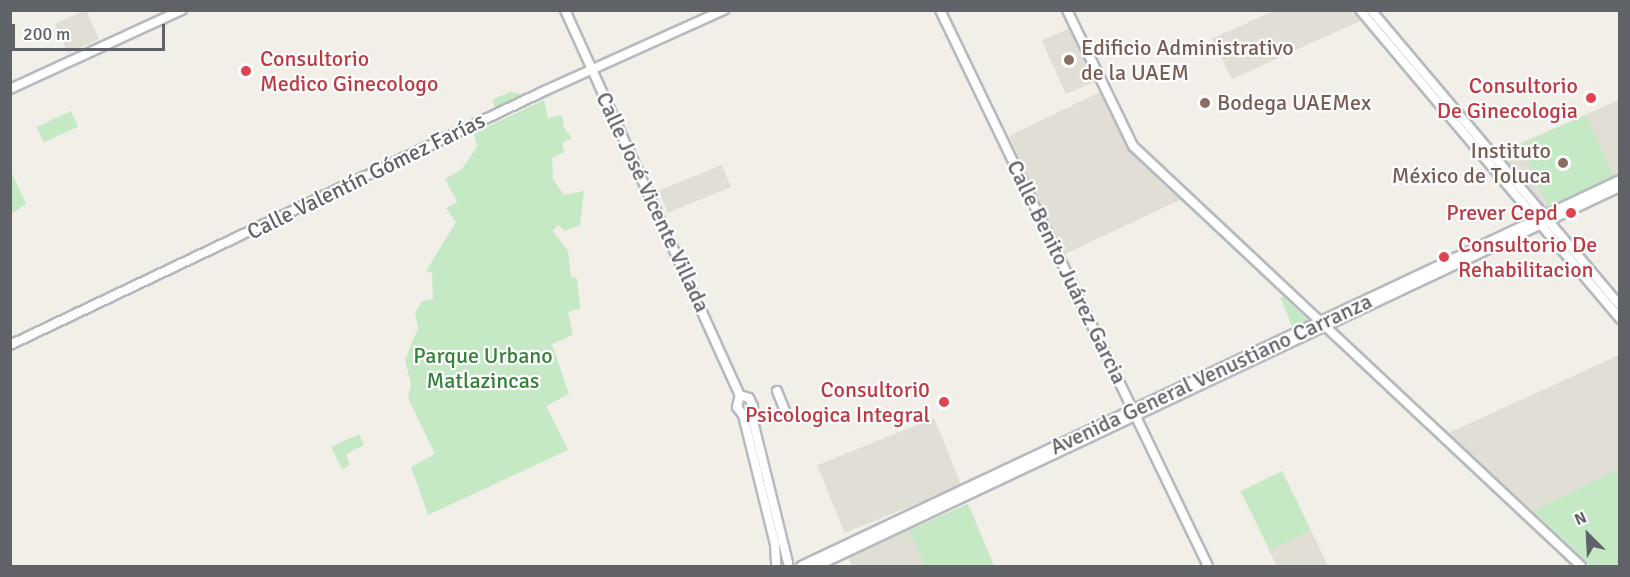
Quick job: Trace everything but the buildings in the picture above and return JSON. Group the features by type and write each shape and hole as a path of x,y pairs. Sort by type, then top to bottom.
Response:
{"main road":[{"path":"10,89 182,10"},
{"name":"Calle José Vicente Villada","path":"565,10 740,394"},
{"name":"Calle Valentín Gómez Farías","path":"10,345 723,10"},
{"name":"Calle Benito Juárez Garcia","path":"940,10 1208,567"},
{"path":"1067,10 1128,140 1236,240 1254,262 1581,567"},
{"path":"1359,10 1541,220 1620,306"},
{"path":"1371,10 1620,319"},
{"name":"Avenida General Venustiano Carranza","path":"800,567 838,554 1136,415 1620,180"},
{"name":"Avenida General Venustiano Carranza","path":"1541,220 1620,187"},
{"path":"777,391 785,411"},
{"path":"788,562 747,414 736,404 740,394 750,399 747,414 775,544 774,565 788,562 800,567"},
{"path":"838,554 843,567"},
{"name":"Avenida General Venustiano Carranza","path":"817,567 838,554"}],"shaded area":[{"path":"86,10 99,39 68,53 55,24"},
{"path":"1273,11 1351,11 1360,21 1232,79 1212,39"},
{"name":"Edificio Administrativo de la UAEM","path":"1072,27 1096,81 1066,94 1042,40"},
{"path":"1102,91 1130,149 1182,199 1065,254 1009,136"},
{"name":"Instituto México de Toluca","path":"1619,100 1619,174 1549,208 1543,208 1498,153"},
{"path":"722,165 731,187 668,213 659,190"},
{"path":"1619,355 1619,469 1533,511 1446,434"},
{"path":"934,418 961,486 845,533 817,465"},
{"path":"968,504 994,566 852,566 848,557"},
{"path":"1311,530 1328,566 1277,566 1268,549"}],"green space":[{"path":"510,92 527,95 496,109 492,100"},
{"name":"Parque Urbano Matlazincas","path":"544,100 548,118 562,115 564,128 572,138 562,143 564,152 552,158 553,179 564,195 584,191 580,225 565,231 558,225 553,231 568,251 571,277 577,278 580,309 568,312 573,335 552,344 569,394 546,406 568,450 428,515 411,467 435,454 408,398 411,384 405,360 418,328 415,313 422,301 433,299 432,273 426,271 456,222 446,208 457,202 445,179 462,169 477,147 474,133"},
{"path":"71,111 78,126 44,142 37,127"},
{"name":"Instituto México de Toluca","path":"1586,115 1614,177 1548,206 1520,144"},
{"path":"11,171 26,204 10,214"},
{"path":"1280,297 1284,297 1313,325 1295,333"},
{"path":"359,434 364,445 346,454 350,465 342,469 331,447"},
{"path":"1619,469 1619,566 1591,566 1533,511"},
{"path":"1282,471 1311,530 1270,550 1241,491"},
{"path":"968,504 994,566 925,566 909,530"}],"place":[{"name":"Edificio Administrativo de la UAEM","path":"1069,60"},
{"name":"Consultorio Medico Ginecologo","path":"246,71"},
{"name":"Consultorio De Ginecologia","path":"1591,98"},
{"name":"Bodega UAEMex","path":"1205,103"},
{"name":"Instituto México de Toluca","path":"1563,163"},
{"name":"Prever Cepd","path":"1571,213"},
{"name":"Consultorio De Rehabilitacion","path":"1444,257"},
{"name":"Consultori0 Psicologica Integral","path":"944,402"}]}
